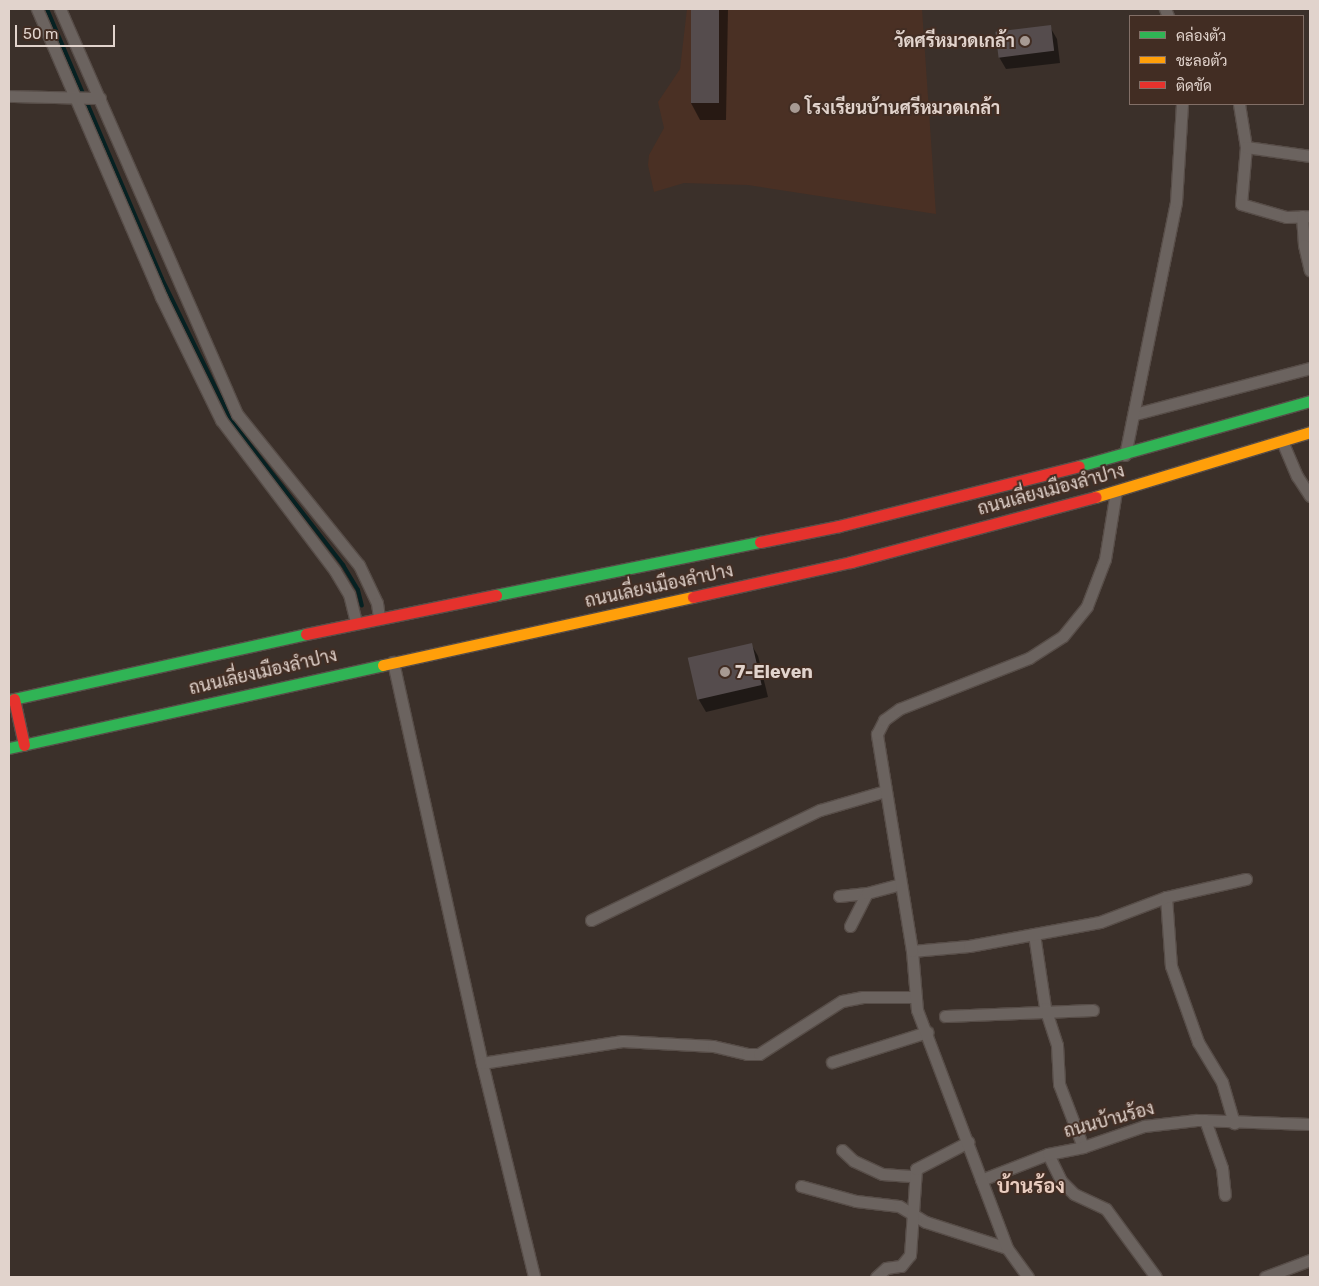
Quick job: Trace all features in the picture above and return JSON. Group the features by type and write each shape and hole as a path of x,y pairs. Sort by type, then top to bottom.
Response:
{"highway":[{"name":"ถนนเลี่ยงเมืองลำปาง","path":"11,700 379,618 839,526 1125,455 1310,401"},
{"name":"ถนนเลี่ยงเมืองลำปาง","path":"9,748 851,562 1116,491 1310,432"},
{"path":"11,700 24,745"}],"street":[{"path":"37,9 161,296 221,420 274,493 335,571 349,594 356,623"},
{"path":"60,9 77,44 237,414 359,565 377,603 379,618"},
{"path":"57,52 77,44"},
{"path":"9,96 100,98"},
{"path":"1125,455 1135,414 1176,202 1182,105"},
{"path":"1239,105 1246,147 1241,204 1286,217 1306,216 1304,245 1310,270"},
{"path":"1246,147 1310,156"},
{"path":"161,296 182,288"},
{"path":"1135,414 1310,368"},
{"path":"221,420 237,414"},
{"path":"1282,441 1297,476 1310,496"},
{"path":"274,493 291,481"},
{"path":"1028,1277 1007,1248 927,1032 917,1010 912,951 877,734 884,720 899,709 1029,658 1062,636 1087,606 1105,560 1116,491"},
{"path":"393,662 482,1063 534,1277"},
{"path":"591,920 820,810 885,791"},
{"path":"912,951 969,946 1100,922 1166,897 1246,879"},
{"path":"839,896 867,893 901,884"},
{"path":"850,926 867,893"},
{"path":"1166,897 1171,966 1198,1042 1222,1082 1234,1123"},
{"path":"1034,934 1047,1014 1057,1045 1059,1084 1083,1147"},
{"path":"482,1063 622,1041 713,1046 747,1054 759,1054 842,1001 863,997 916,997"},
{"path":"945,1016 1047,1014 1093,1010"},
{"path":"832,1062 927,1032"},
{"path":"1206,1120 1222,1168 1225,1196"},
{"name":"ถนนบ้านร้อง","path":"981,1180 1048,1154 1083,1147 1144,1126 1206,1120 1234,1123 1310,1124"},
{"path":"876,1277 886,1268 907,1262 913,1213 914,1176 919,1165 968,1142"},
{"path":"842,1150 854,1161 882,1174 914,1176"},
{"path":"1048,1154 1061,1181 1074,1194 1106,1209 1156,1277"},
{"path":"801,1186 856,1201 899,1206 926,1222 1007,1248"},
{"path":"1265,1277 1310,1260"}],"shaded area":[{"name":"โรงเรียนบ้านศรีหมวดเกล้า","path":"687,9 922,9 936,214 748,185 684,183 654,192 648,165 649,155 664,128 658,102 680,69"}],"building":[{"path":"691,9 719,9 719,103 691,103"},
{"name":"วัดศรีหมวดเกล้า","path":"1051,25 1054,51 999,58 995,32"},
{"name":"7-Eleven","path":"752,643 762,685 697,700 688,658"}],"waterway":[{"path":"47,9 162,279 233,423 343,565 358,590 362,606"}],"traffic: fast":[{"path":"1079,466 1310,401"},
{"path":"496,595 760,542"},
{"path":"9,700 306,634"},
{"path":"9,748 383,665"}],"traffic: slow":[{"path":"1095,497 1310,432"},
{"path":"383,665 693,597"}],"traffic: jam":[{"path":"760,542 839,526 1079,466"},
{"path":"693,597 851,562 1095,497"},
{"path":"306,634 496,595"},
{"path":"14,699 24,745"}],"place":[{"name":"วัดศรีหมวดเกล้า","path":"1025,41"},
{"name":"โรงเรียนบ้านศรีหมวดเกล้า","path":"795,108"},
{"name":"7-Eleven","path":"725,672"}],"district":[{"name":"บ้านร้อง","path":"1031,1186"}]}
